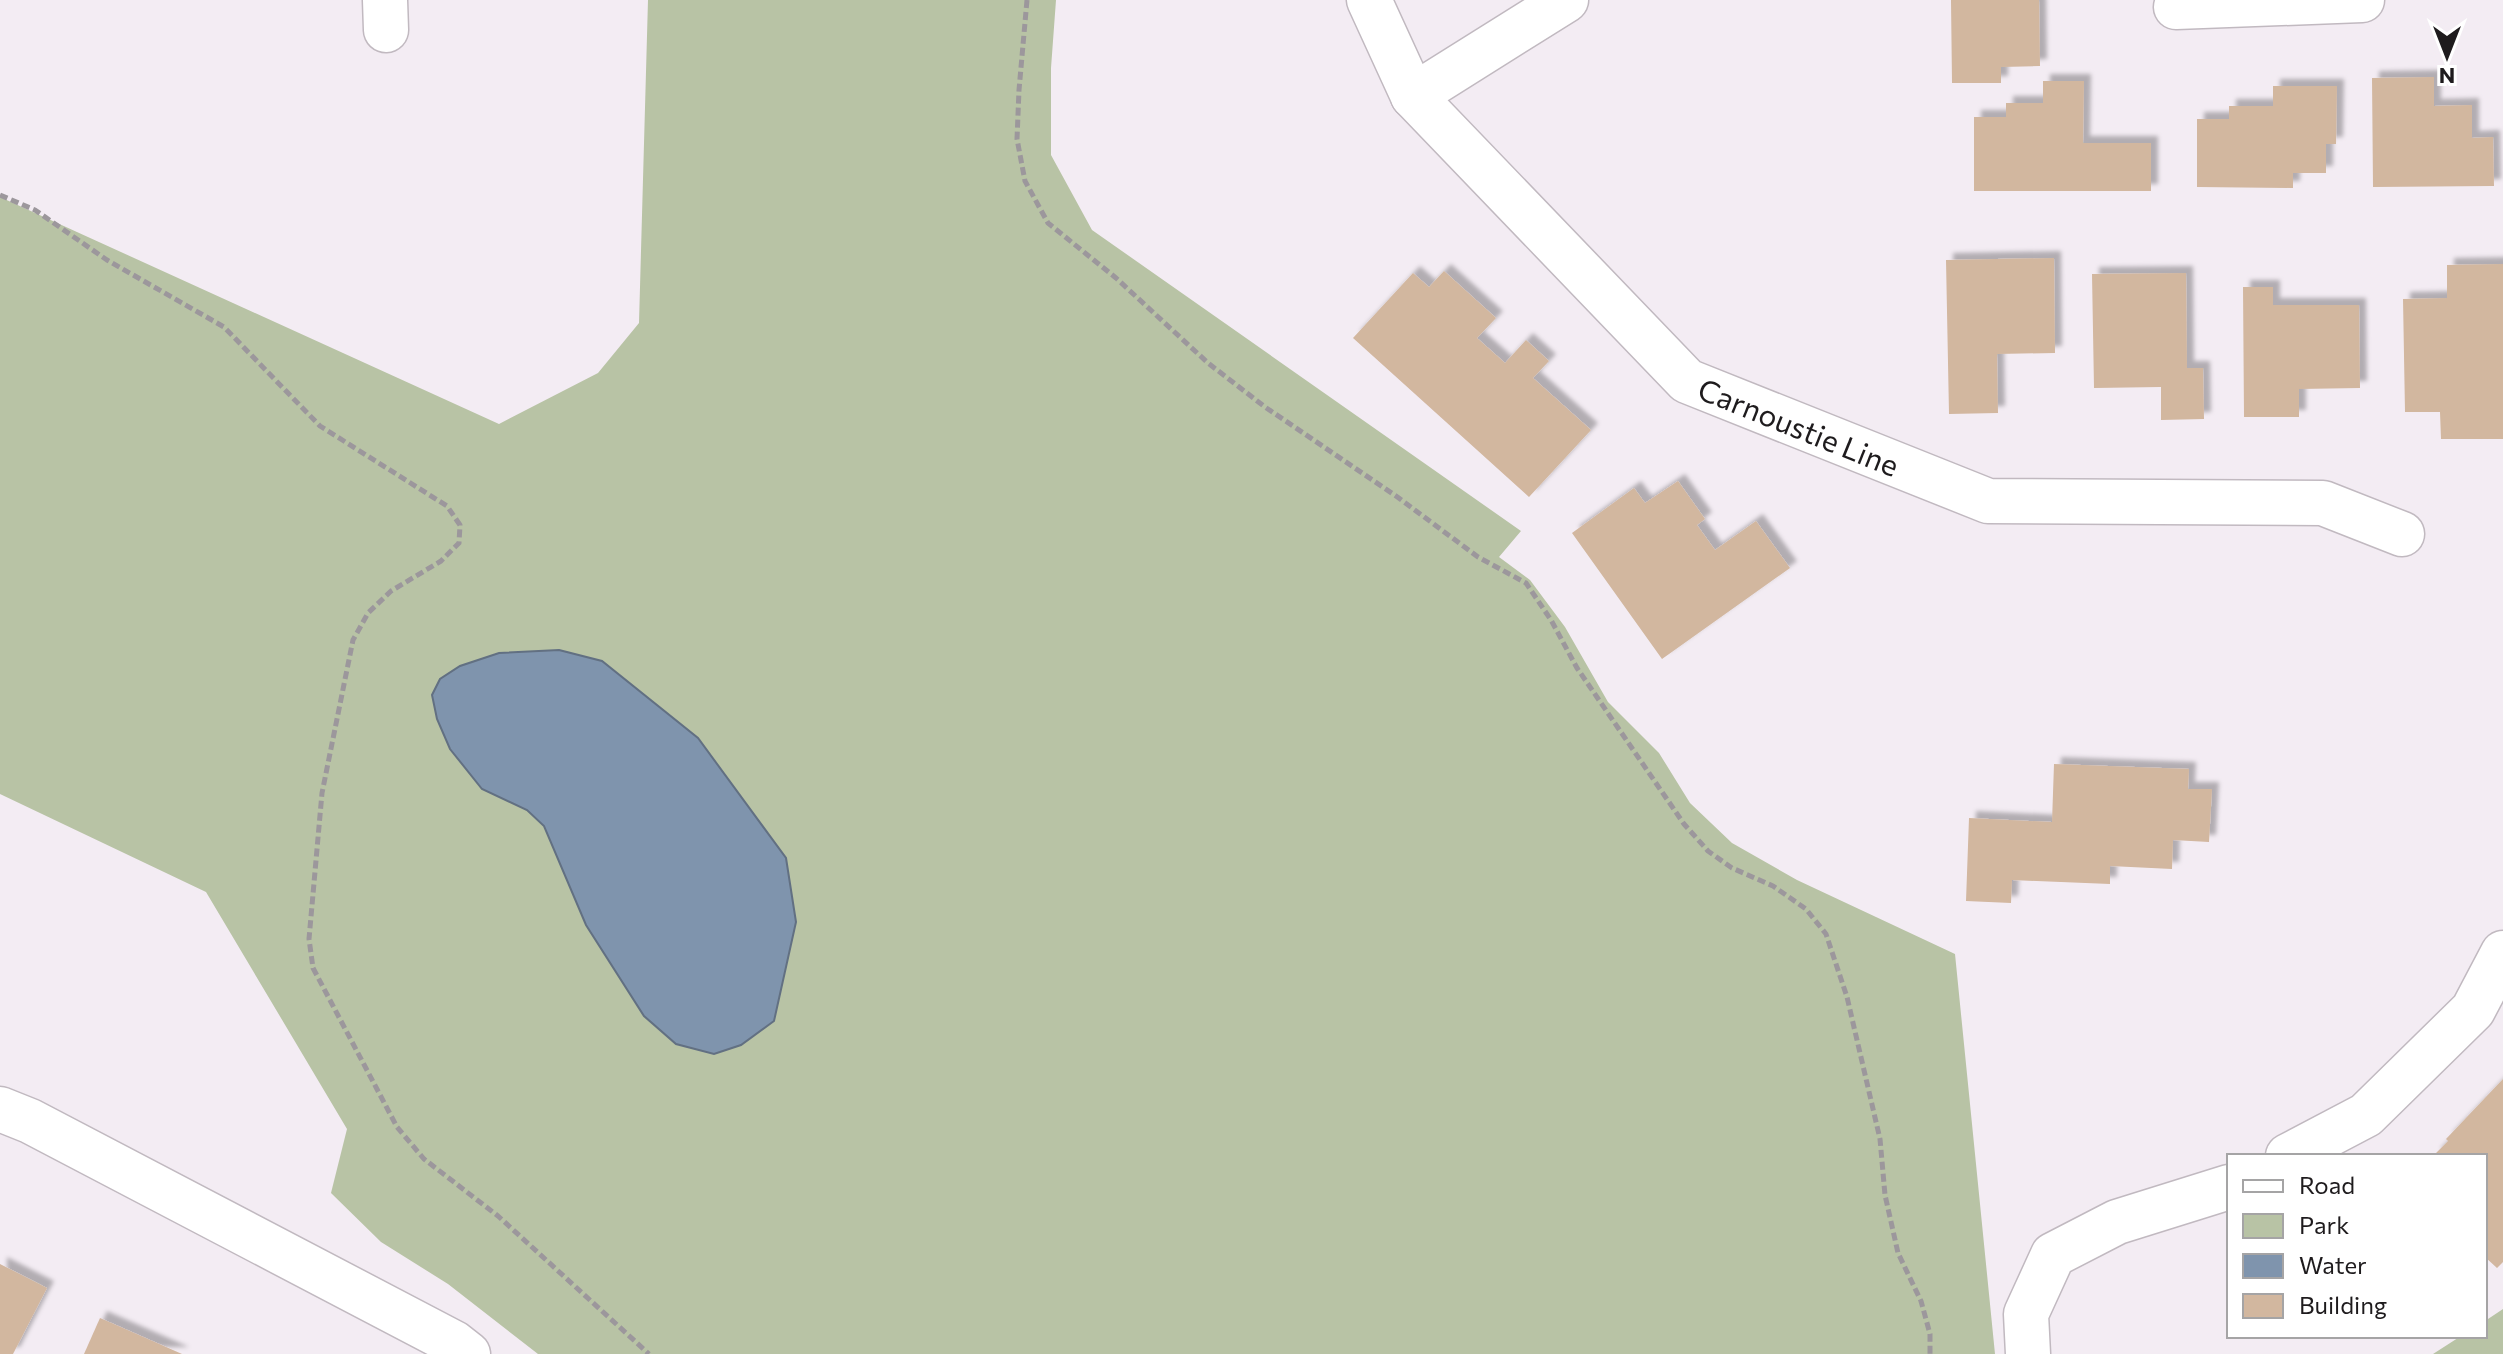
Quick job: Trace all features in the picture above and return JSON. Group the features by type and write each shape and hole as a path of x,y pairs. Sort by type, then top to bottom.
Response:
{"street":[{"name":"Carnoustie Line","path":"1369,0 1413,96 1687,381 1988,501 2323,503 2402,534"},
{"path":"1413,96 1566,0"},
{"path":"2176,7 2362,0"},
{"path":"2292,1154 2366,1115 2473,1010 2503,953"},
{"path":"0,1109 30,1121 454,1343 468,1354"},
{"path":"2028,1354 2026,1314 2053,1255 2117,1222 2227,1188"}],"path":[{"path":"1027,0 1017,139 1025,181 1048,223 1116,278 1208,363 1265,407 1396,496 1478,557 1526,583 1551,620 1577,668 1684,824 1708,851 1732,868 1773,886 1806,909 1826,934 1847,997 1880,1139 1885,1195 1898,1253 1921,1301 1930,1334 1930,1354"},
{"path":"0,195 35,210 107,260 224,327 320,426 447,506 460,525 459,543 441,561 383,598 368,613 353,640 322,793 309,939 313,968 397,1127 424,1159 498,1216 649,1354"}],"green space":[{"path":"648,0 1056,0 1051,68 1051,155 1092,230 1521,531 1499,557 1530,580 1565,627 1608,702 1659,753 1690,803 1732,843 1797,880 1955,954 1995,1354 538,1354 448,1284 381,1242 331,1193 347,1129 206,892 0,794 0,197 499,424 598,373 639,323"},
{"path":"2503,1309 2503,1354 2433,1354 2458,1338 2487,1338 2487,1320"}],"water":[{"path":"559,650 602,661 698,738 786,858 796,922 774,1021 741,1045 714,1054 676,1044 644,1016 586,925 544,826 527,810 482,789 450,749 437,719 432,695 440,679 460,666 499,653"}],"building":[{"path":"1951,0 2039,0 2040,66 2001,67 2001,83 1952,83"},
{"path":"2434,77 2434,106 2472,105 2472,138 2493,137 2494,186 2373,187 2372,78"},
{"path":"2043,81 2084,81 2083,143 2151,143 2151,191 1974,191 1974,117 2006,117 2006,103 2043,103"},
{"path":"2273,86 2337,86 2336,144 2326,144 2326,173 2293,173 2293,188 2197,187 2197,119 2229,119 2229,106 2273,106"},
{"path":"2054,258 2055,353 1997,354 1998,413 1949,414 1946,260"},
{"path":"2503,264 2503,439 2441,439 2440,412 2405,412 2403,299 2447,298 2447,265"},
{"path":"1444,271 1496,318 1477,338 1505,363 1526,340 1549,361 1533,378 1591,430 1529,497 1353,338 1413,273 1429,287"},
{"path":"2186,273 2187,368 2203,368 2204,419 2161,420 2161,387 2094,388 2092,274"},
{"path":"2243,287 2273,287 2273,305 2359,305 2360,388 2299,389 2299,417 2244,417"},
{"path":"1678,481 1705,519 1697,525 1715,550 1756,521 1790,568 1662,659 1572,533 1634,488 1645,503"},
{"path":"2054,764 2189,769 2188,789 2212,789 2209,842 2173,840 2172,869 2110,866 2110,884 2012,880 2011,903 1966,901 1969,818 2052,822"},
{"path":"2503,1079 2503,1262 2497,1268 2487,1259 2487,1154 2435,1154 2448,1141 2446,1139"},
{"path":"0,1264 47,1288 13,1354 0,1354"},
{"path":"100,1318 182,1354 84,1354"}]}
